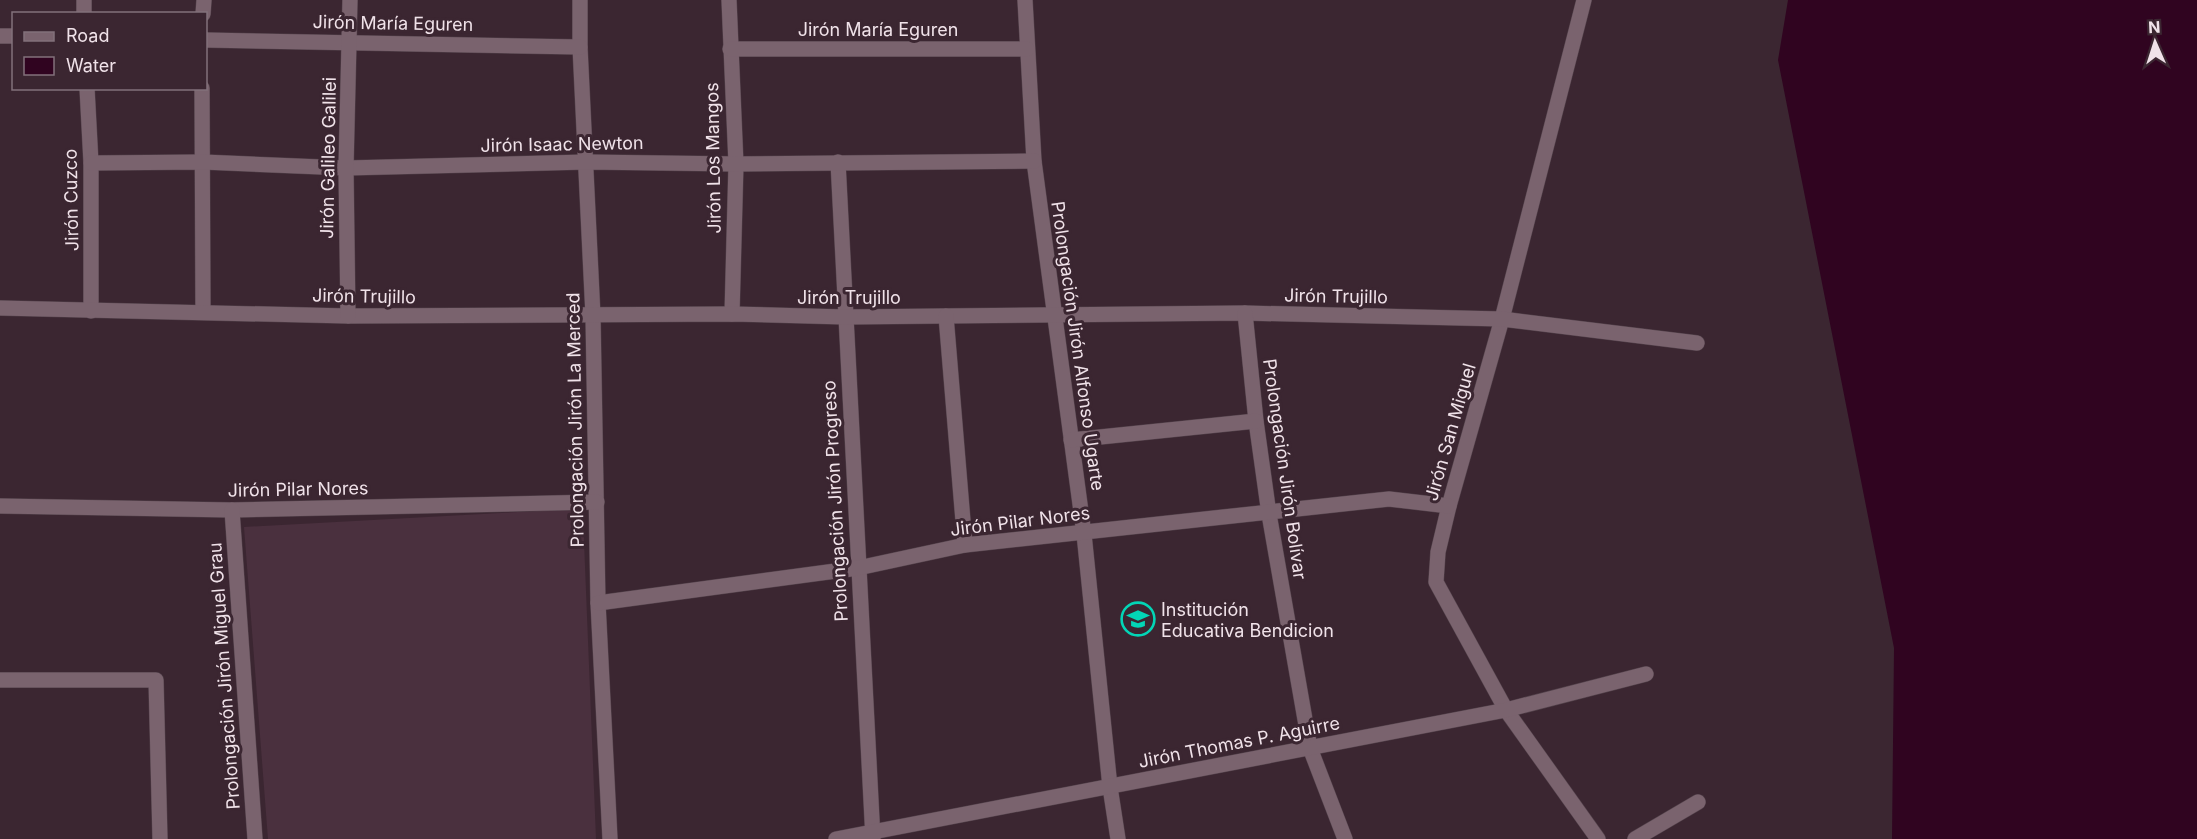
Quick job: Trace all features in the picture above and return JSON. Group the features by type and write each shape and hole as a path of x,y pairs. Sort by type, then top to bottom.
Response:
{"street":[{"name":"Jirón Galileo Galilei","path":"348,316 346,168 350,0"},
{"name":"Prolongación Jirón La Merced","path":"580,0 592,316 598,603 610,839"},
{"name":"Jirón Los Mangos","path":"729,0 736,164 732,314"},
{"name":"Prolongación Jirón Alfonso Ugarte","path":"1025,0 1034,161 1084,534 1110,787 1118,839"},
{"name":"Jirón San Miguel","path":"1584,0 1502,319 1449,506 1438,552 1436,582 1506,710 1598,839"},
{"name":"Jirón María Eguren","path":"207,40 350,40 580,46"},
{"name":"Jirón María Eguren","path":"730,48 1027,49"},
{"name":"Jirón Cuzco","path":"87,90 91,163 91,311"},
{"path":"202,90 203,312"},
{"name":"Jirón Isaac Newton","path":"91,163 202,162 346,168 586,162 736,164 1034,161"},
{"name":"Prolongación Jirón Progreso","path":"838,162 873,836"},
{"name":"Jirón Trujillo","path":"0,308 348,316 732,314 845,317 1245,313 1502,319 1697,343"},
{"name":"Prolongación Jirón Bolívar","path":"1245,313 1256,421 1269,514 1310,748 1345,839"},
{"path":"946,316 965,545"},
{"path":"1071,440 1256,421"},
{"name":"Jirón Pilar Nores","path":"598,603 858,568 965,545 1269,514 1389,499 1449,506"},
{"name":"Jirón Pilar Nores","path":"0,506 232,510 597,502"},
{"name":"Prolongación Jirón Miguel Grau","path":"232,510 255,839"},
{"name":"Jirón Thomas P. Aguirre","path":"836,839 873,836 1506,710 1647,674"},
{"path":"0,680 156,680 160,839"},
{"path":"1635,839 1698,802"}],"shaded area":[{"path":"574,509 583,517 596,839 268,839 244,527"}],"water":[{"path":"1788,0 2197,0 2197,839 1892,839 1894,648 1778,60"}],"place":[{"name":"Institución Educativa Bendicion","path":"1138,619"}]}
